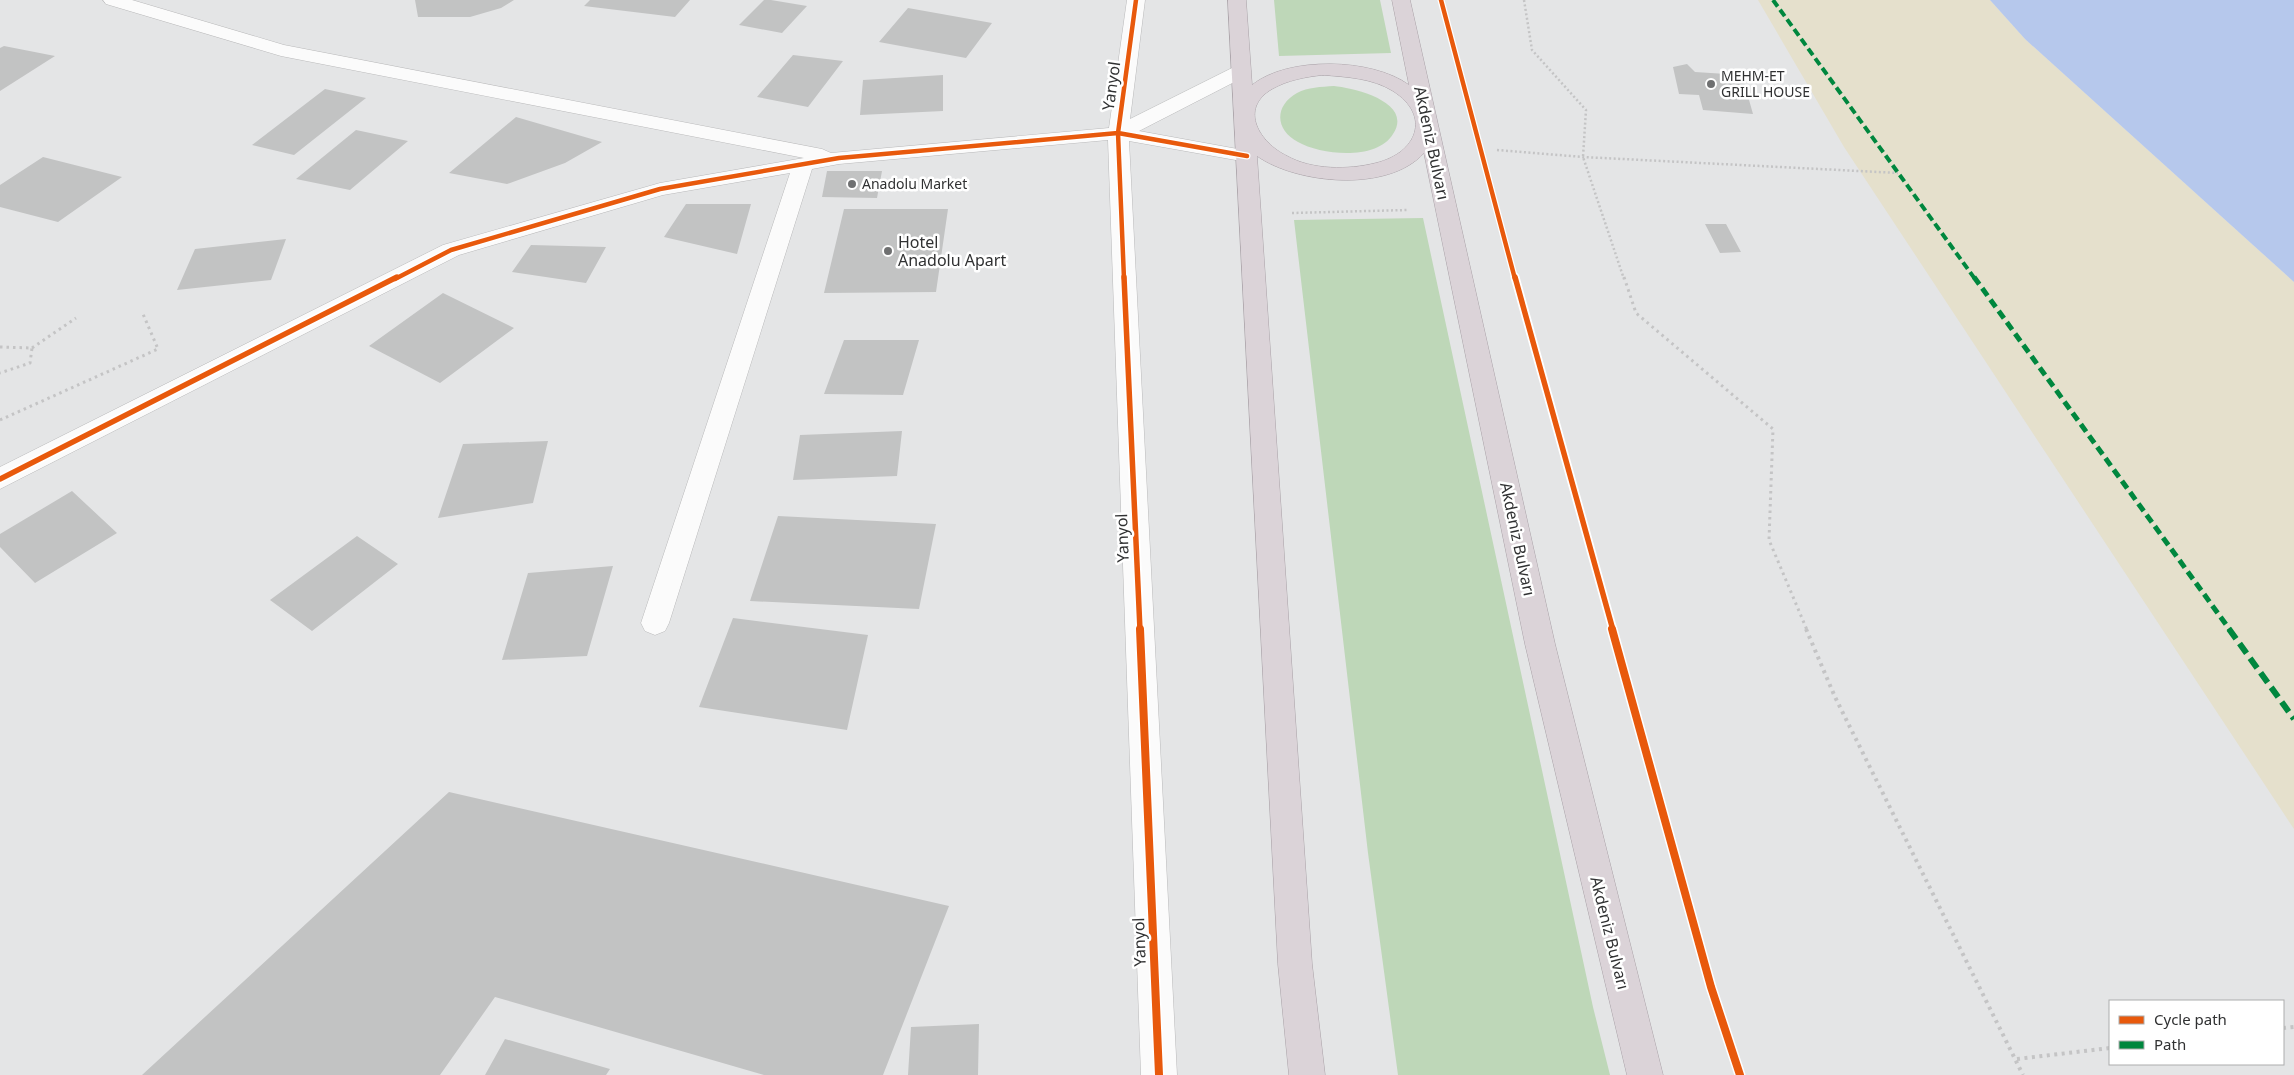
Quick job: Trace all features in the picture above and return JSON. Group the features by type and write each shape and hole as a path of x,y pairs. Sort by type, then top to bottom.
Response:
{"highway":[{"path":"1237,0 1295,964 1307,1075"},
{"name":"Akdeniz Bulvarı","path":"1401,0 1540,644 1645,1075"},
{"path":"1323,69 1351,71 1378,77 1400,88 1417,101 1427,117 1427,135 1416,152 1395,165 1365,173 1332,174 1300,168 1272,156 1253,140 1244,122 1246,106 1256,91 1274,80 1297,72 1323,69"}],"street":[{"path":"112,0 281,50 838,158"},
{"name":"Yanyol","path":"1136,0 1118,133 1159,1075"},
{"path":"1118,133 1241,71"},
{"path":"0,479 451,250 660,189 838,158 1118,133 1247,156"},
{"path":"655,623 803,164"}],"path":[{"path":"1524,0 1532,50 1586,110 1583,157 1636,313 1773,429 1769,540 1835,697 2017,1059 2023,1075"},
{"path":"1497,150 1583,157 1898,173"},
{"path":"1292,213 1415,210"},
{"path":"0,420 15,415 158,349 143,314"},
{"path":"0,347 32,348 76,318"},
{"path":"0,373 30,363 32,348"},
{"path":"2017,1059 2109,1048"}],"green space":[{"path":"1274,0 1380,0 1391,53 1279,56"},
{"path":"1334,86 1367,94 1389,105 1395,113 1397,123 1393,134 1385,143 1362,152 1348,153 1320,150 1290,137 1285,131 1280,118 1284,104 1289,98 1306,90"},
{"path":"1423,218 1593,1007 1610,1075 1398,1075 1368,853 1294,220"}],"sand":[{"path":"1758,0 1990,0 2025,39 2294,282 2294,829 1844,147"}],"water":[{"path":"1990,0 2294,0 2294,282 2025,39"}],"building":[{"path":"415,0 514,0 501,8 470,17 418,17"},
{"path":"590,0 690,0 675,17 584,6"},
{"path":"764,0 807,6 782,33 739,25"},
{"path":"908,8 992,23 966,58 879,42"},
{"path":"4,46 55,56 0,91 0,48"},
{"path":"793,55 843,61 808,107 757,97"},
{"name":"MEHM-ET GRILL HOUSE","path":"1687,64 1695,72 1742,75 1753,114 1703,110 1699,95 1679,94 1673,67"},
{"path":"943,75 943,111 860,115 863,80"},
{"path":"325,89 366,98 294,155 252,145"},
{"path":"516,117 602,142 565,163 507,184 449,173"},
{"path":"356,130 408,141 350,190 296,179"},
{"path":"43,157 122,177 58,222 0,207 0,185"},
{"name":"Anadolu Market","path":"827,171 882,171 877,198 822,197"},
{"path":"686,204 751,204 737,254 664,237"},
{"name":"Hotel Anadolu Apart","path":"844,209 948,209 936,292 824,293"},
{"path":"1705,224 1726,224 1741,252 1720,253"},
{"path":"286,239 271,280 177,290 195,249"},
{"path":"531,245 606,247 586,283 512,272"},
{"path":"443,293 514,328 440,383 369,346"},
{"path":"844,340 919,340 903,395 824,394"},
{"path":"902,431 897,476 793,480 800,435"},
{"path":"548,441 533,503 438,518 463,444"},
{"path":"72,491 117,533 35,583 0,547 0,534"},
{"path":"778,516 936,524 919,609 750,601"},
{"path":"357,536 398,564 312,631 270,600"},
{"path":"613,566 587,656 502,660 528,573"},
{"path":"733,618 868,635 847,730 699,707"},
{"path":"449,792 949,906 883,1075 764,1075 495,997 440,1075 142,1075"},
{"path":"979,1024 978,1075 908,1075 911,1027"},
{"path":"505,1039 610,1069 606,1075 485,1075"}],"marked path":[{"path":"1773,0 2294,719"}],"cycle path":[{"path":"1136,0 1118,133 1159,1075"},
{"path":"1441,0 1497,212 1711,987 1740,1075"},
{"path":"0,479 451,250 660,189 839,158 1118,133 1247,156"}],"place":[{"name":"MEHM-ET GRILL HOUSE","path":"1711,84"},
{"name":"Anadolu Market","path":"852,184"},
{"name":"Hotel Anadolu Apart","path":"888,251"}]}
